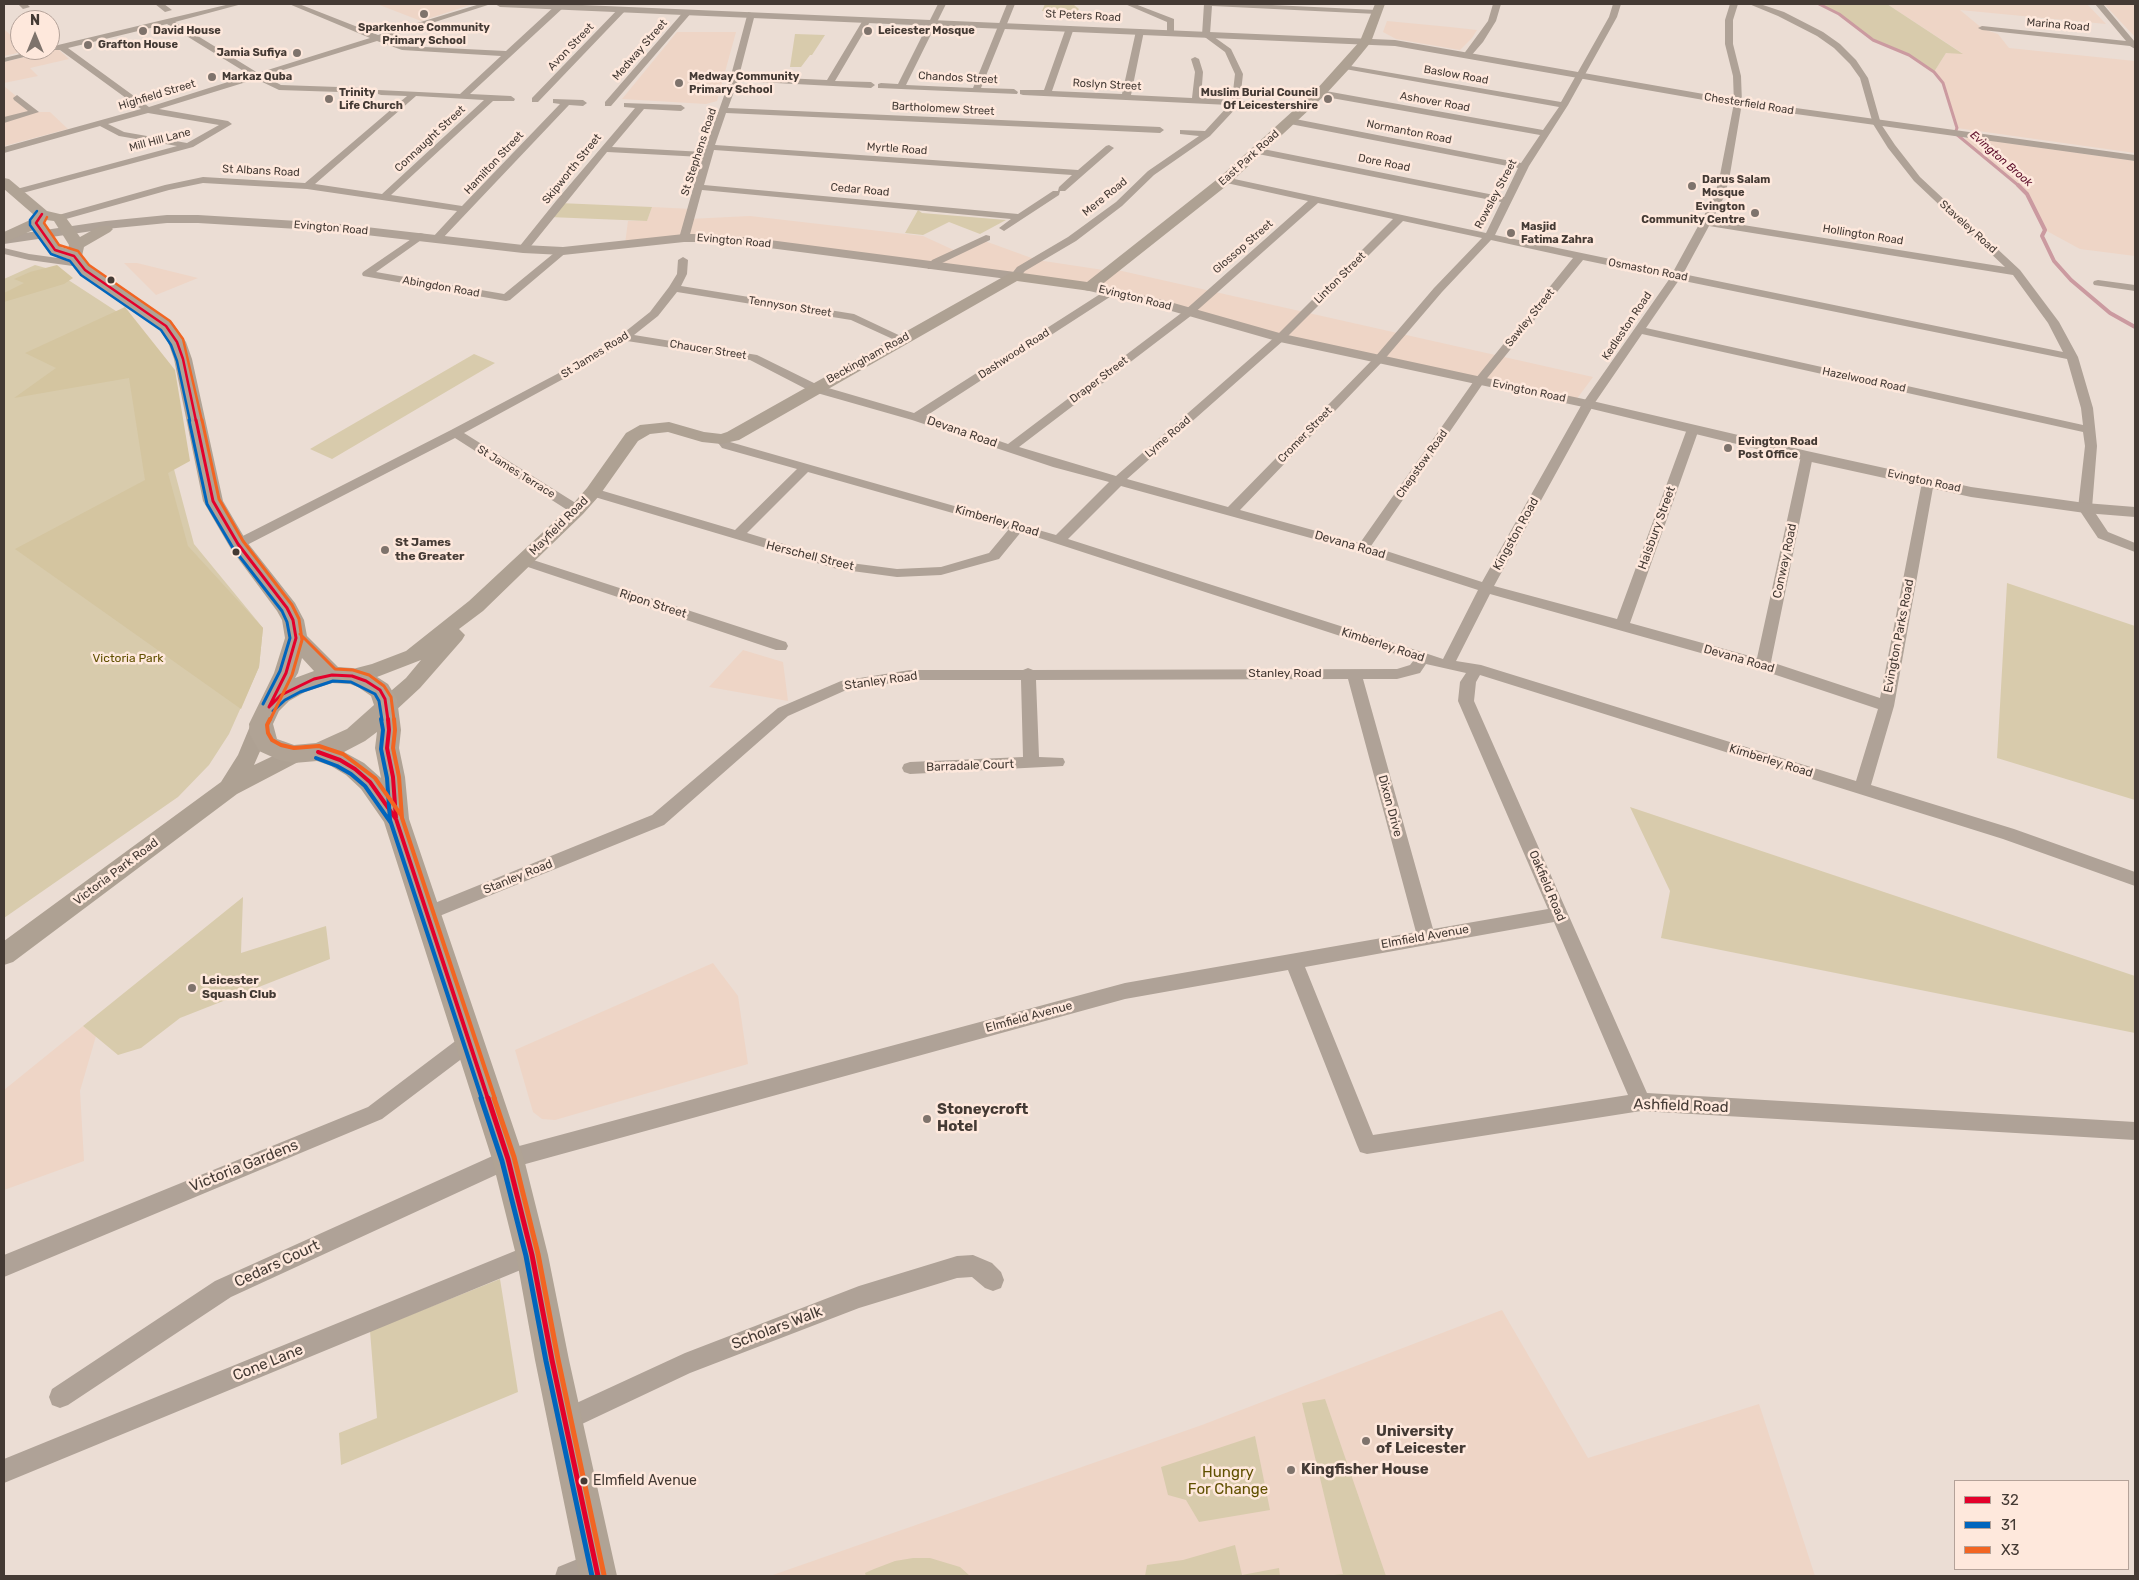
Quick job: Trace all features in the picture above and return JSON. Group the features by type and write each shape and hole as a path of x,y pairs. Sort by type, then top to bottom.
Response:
{"main road":[{"name":"East Park Road","path":"1090,287 1225,180 1320,93 1345,67 1365,42 1378,8"},
{"path":"4,182 16,192 42,227 55,250 71,241 112,227"},
{"path":"4,239 42,227 71,241 85,270 166,326 177,342 183,359 213,501 238,544 294,620 296,638 286,673 265,716 262,735 268,745 279,751 306,753 340,760 355,769 370,782 396,819"},
{"name":"Evington Road","path":"1015,276 1090,287"},
{"name":"Beckingham Road","path":"721,439 733,436 756,424 814,388 1015,276"},
{"name":"Kimberley Road","path":"632,437 646,429 669,427 702,437 721,439"},
{"name":"Mayfield Road","path":"342,675 377,670 413,656 476,606 577,510 593,492 632,437"},
{"name":"Mayfield Road","path":"385,708 413,683 448,645 476,606"},
{"path":"296,638 342,675"},
{"path":"265,716 281,695 296,686 314,679 342,675 366,680 380,690 385,699 389,730 387,748 393,777 396,819 508,1159 532,1255 565,1420 587,1572"},
{"path":"306,753 342,744 369,725 385,708"},
{"name":"Victoria Park Road","path":"229,788 248,756 265,716"},
{"name":"Victoria Park Road","path":"4,956 229,788 306,753"}],"street":[{"path":"159,4 168,10"},
{"path":"61,47 238,4"},
{"path":"293,4 374,39 402,48 508,54"},
{"name":"Highfield Street","path":"4,150 148,110 487,4"},
{"name":"St Peters Road","path":"500,4 1365,42"},
{"path":"750,14 758,4"},
{"name":"Chandos Street","path":"901,86 942,4"},
{"path":"976,90 1011,4"},
{"path":"1129,4 1171,21 1170,32"},
{"path":"1236,102 1239,74 1228,52 1206,35 1208,4 1378,8"},
{"path":"1467,55 1480,40 1492,21 1497,4"},
{"name":"Rowsley Street","path":"1379,359 1438,290 1489,236 1524,166 1564,105 1613,17 1617,4"},
{"name":"Kedleston Road","path":"1588,404 1677,275 1719,197 1724,180 1738,103 1737,76 1729,44 1729,20 1734,4"},
{"name":"Staveley Road","path":"1753,4 1781,14 1820,34 1837,46 1853,62 1864,78 1877,124 1891,146 1917,179 2016,272 2053,322 2072,357 2087,408 2091,446 2085,508"},
{"path":"2099,4 2134,46"},
{"path":"463,96 560,6"},
{"name":"Avon Street","path":"535,100 623,9"},
{"name":"Medway Street","path":"641,106 604,104 688,12"},
{"name":"St Stephens Road","path":"684,238 709,151 734,78 750,14"},
{"path":"830,82 868,20"},
{"path":"168,21 257,76 279,87 367,91"},
{"path":"1047,93 1070,28"},
{"name":"Marina Road","path":"1982,28 2134,46"},
{"path":"1126,97 1140,32"},
{"name":"Chesterfield Road","path":"1365,42 1395,43 1738,103 1877,124 2135,158"},
{"path":"61,47 148,110"},
{"path":"1195,59 1199,72 1196,100 1305,107"},
{"name":"Baslow Road","path":"1345,67 1564,105"},
{"name":"Chandos Street","path":"734,78 1019,92"},
{"path":"381,92 511,99"},
{"name":"Roslyn Street","path":"1019,92 1196,100"},
{"name":"Ashover Road","path":"1320,93 1546,133"},
{"path":"307,186 414,94"},
{"path":"4,120 35,112 17,98"},
{"name":"Connaught Street","path":"384,198 491,98"},
{"path":"524,100 583,102"},
{"name":"Hamilton Street","path":"437,238 567,102"},
{"name":"Mere Road","path":"1015,276 1021,270 1072,238 1111,210 1151,173 1208,134 1236,102"},
{"path":"641,106 681,108"},
{"name":"Skipworth Street","path":"523,249 641,106"},
{"name":"Mill Hill Lane","path":"16,192 190,145 228,124 148,110"},
{"name":"Bartholomew Street","path":"724,110 1122,125 1160,130"},
{"name":"Normanton Road","path":"1290,121 1524,166"},
{"path":"100,123 122,134 190,145"},
{"path":"1182,132 1208,134"},
{"path":"1004,228 1059,191 1082,173 1108,148"},
{"name":"Myrtle Road","path":"604,149 709,151 1082,173"},
{"name":"Dore Road","path":"1258,151 1506,200"},
{"name":"St Albans Road","path":"71,241 107,205 168,187 203,180 307,186 465,209"},
{"name":"Osmaston Road","path":"1225,180 1580,256 2072,357"},
{"name":"Cedar Road","path":"698,187 1020,217"},
{"name":"Glossop Street","path":"1188,312 1315,200"},
{"name":"Linton Street","path":"1280,338 1400,218"},
{"name":"Evington Road","path":"112,227 166,219 198,219 331,227 523,249 563,251 684,238 754,242 932,267 1015,276"},
{"name":"Hollington Road","path":"1705,222 2016,272"},
{"path":"4,245 42,227"},
{"name":"Abingdon Road","path":"420,236 368,274 506,298 563,251"},
{"path":"932,267 936,262 986,238"},
{"path":"4,251 29,257 71,241"},
{"name":"Sawley Street","path":"1480,380 1580,256"},
{"name":"St James Road","path":"238,544 455,433 561,376 625,337 654,314 674,288 682,274 682,260"},
{"path":"2098,283 2135,288"},
{"name":"Evington Road","path":"1090,287 1280,338 1588,404 1971,492 2085,508 2135,512"},
{"name":"Tennyson Street","path":"674,288 854,317 902,339"},
{"name":"Dashwood Road","path":"916,417 1112,292"},
{"name":"Draper Street","path":"1010,448 1188,312"},
{"name":"Hazelwood Road","path":"1638,330 2090,430"},
{"name":"Chaucer Street","path":"625,337 753,357 814,388"},
{"name":"Lyme Road","path":"1059,540 1118,480 1280,338"},
{"name":"Cromer Street","path":"1231,512 1379,359"},
{"name":"Chepstow Road","path":"1363,548 1480,380"},
{"name":"Devana Road","path":"814,388 916,417 1010,448 1118,480 1363,548 1486,588 1763,665 1886,706"},
{"name":"Kingston Road","path":"1447,665 1486,588 1588,404"},
{"name":"Halsbury Street","path":"1621,627 1693,429"},
{"name":"St James Terrace","path":"455,433 577,510"},
{"name":"Kimberley Road","path":"721,439 726,445 1018,527 1424,658 1447,665 1476,669 2008,834 2135,879"},
{"name":"Conway Road","path":"1763,665 1808,456"},
{"path":"737,536 806,467"},
{"name":"Evington Parks Road","path":"1862,789 1886,706 1928,482"},
{"name":"Herschell Street","path":"593,492 842,566 897,573 941,571 994,556 1018,527"},
{"path":"2085,508 2103,535 2135,548"},
{"name":"Ripon Street","path":"524,561 781,646"},
{"name":"Stanley Road","path":"426,914 658,820 783,712 841,686 910,675 1028,673 1397,674 1415,669 1424,658"},
{"name":"Oakfield Road","path":"1476,669 1468,682 1466,701 1641,1102"},
{"name":"Barradale Court","path":"1028,673 1031,763"},
{"name":"Dixon Drive","path":"1354,674 1426,937"},
{"name":"Barradale Court","path":"910,768 1057,762"},
{"name":"Elmfield Avenue","path":"508,1159 1125,991 1558,914"},
{"name":"Ashfield Road","path":"1294,961 1367,1144 1641,1102 2135,1131"},
{"name":"Victoria Gardens","path":"4,1266 375,1113 469,1042"},
{"name":"Cedars Court","path":"60,1397 224,1289 508,1159"},
{"name":"Cone Lane","path":"4,1471 532,1255"},
{"name":"Scholars Walk","path":"565,1420 685,1364 858,1297 956,1267 973,1266 984,1271 992,1280"}],"shaded area":[{"name":"Sparkenhoe Community Primary School","path":"377,4 473,4 421,21"},
{"path":"1887,4 2087,4 2106,24 1960,10 1983,29 1998,34 2009,48 2135,61 2135,153 1957,128 1943,83 1934,72 1946,53 1962,53"},
{"path":"2104,4 2135,4 2135,37"},
{"path":"1387,21 1477,30 1460,50 1396,39 1383,32"},
{"path":"4,29 10,35 10,55 4,56"},
{"name":"Medway Community Primary School","path":"677,32 736,32 717,101 706,104 622,99"},
{"path":"60,51 69,59 30,68 38,76 4,83 4,62 12,60 60,60"},
{"path":"4,86 35,112 50,112 68,129 4,146"},
{"path":"1965,137 2135,161 2135,256 2080,249 2045,230 2027,194 2015,182 1967,144"},
{"path":"652,207 692,209 689,219 750,216 923,236 958,252 982,240 1037,260 1110,271 1113,269 1593,377 1576,400 1280,338 1090,287 705,238 625,244 628,221 647,221"},
{"path":"124,263 137,263 198,278 156,295"},
{"path":"57,265 73,278 64,284 4,302 4,293 24,283 14,279 30,272"},
{"path":"125,307 175,370 190,461 168,473 188,546 263,628 259,667 241,709 15,549 145,480 129,378 14,398 56,368 25,353"},
{"path":"743,650 783,662 788,701 709,687"},
{"path":"713,963 738,996 748,1064 555,1120 542,1119 533,1112 515,1050"},
{"path":"83,1026 96,1036 80,1091 84,1161 4,1190 4,1090"},
{"name":"University of Leicester","path":"1502,1310 1588,1458 1759,1404 1815,1576 770,1576 1202,1425"}],"green space":[{"path":"1045,4 1074,5 1079,9 1076,13 1042,11"},
{"path":"1819,4 1887,4 1963,54 1946,53 1934,72 1909,55 1873,40 1839,14"},
{"path":"795,34 825,35 812,55 801,67 790,67"},
{"path":"559,203 652,207 647,221 549,217"},
{"path":"918,210 922,213 1006,220 980,234 949,222 923,235 905,233"},
{"name":"Victoria Park","path":"35,265 53,270 119,313 136,327 194,544 263,628 259,667 229,734 209,765 178,797 4,918 4,279"},
{"path":"474,354 495,363 332,459 310,449"},
{"path":"2007,583 2135,626 2135,800 1997,758"},
{"path":"1630,807 2135,976 2135,1033 1661,938 1670,891"},
{"name":"Leicester Squash Club","path":"243,897 241,953 326,926 330,959 180,1018 141,1048 118,1055 83,1026"},
{"path":"500,1279 518,1392 341,1465 339,1433 377,1418 370,1331"},
{"path":"1325,1399 1386,1576 1325,1576 1343,1574 1302,1403"},
{"name":"Hungry For Change","path":"1255,1436 1270,1510 1199,1522 1186,1500 1168,1495 1161,1467"},
{"path":"1235,1545 1242,1575 1279,1568 1280,1576 1145,1576 1147,1565 1183,1560"},
{"path":"930,1558 960,1567 970,1576 866,1576 865,1573 874,1569 895,1561"}],"waterway":[{"name":"Evington Brook","path":"1819,4 1839,14 1873,40 1909,55 1934,72 1943,83 1957,128 1955,133 2019,186"},
{"name":"Evington Brook","path":"2019,186 2027,194 2045,230 2042,236 2054,261 2071,280 2110,313 2135,327"}],"transit line":[{"name":"31","path":"37,211 30,220 30,225 51,254 70,261 81,275 161,330 171,345 177,361 207,504 233,548 282,611 287,622 290,638 280,671 263,704"},
{"name":"32","path":"42,214 36,223 55,250 74,256 85,270 166,326 177,342 183,359 213,501 238,544 287,608 293,620 296,638 286,673 269,707"},
{"name":"X3","path":"47,217 44,223 59,245 78,251 89,265 170,321 183,339 189,358 219,499 243,541 292,605 299,619 302,640 292,675 267,725 268,733 272,740 281,745 294,748 319,746 343,754 375,778 401,815"},
{"name":"X3","path":"300,634 335,669 353,670 369,675 384,686 391,697 395,730 393,748 399,777 402,818 514,1157 538,1254 558,1359 604,1575"},
{"name":"32","path":"269,707 281,695 297,686 314,679 332,675 352,676 366,681 380,690 385,699 389,730 387,748 393,777 396,819 508,1159 532,1255 552,1360 598,1576"},
{"name":"31","path":"273,711 285,700 300,692 333,681 351,682 363,687 375,694 379,701 383,730 381,749 387,778 390,820 502,1161 526,1256 546,1361 592,1576"},
{"name":"32","path":"318,752 340,760 355,769 370,782 396,819"},
{"name":"31","path":"316,758 337,766 351,774 365,786 391,823"}],"place":[{"name":"Sparkenhoe Community Primary School","path":"424,14"},
{"name":"David House","path":"143,31"},
{"name":"Leicester Mosque","path":"868,31"},
{"name":"Grafton House","path":"88,45"},
{"name":"Jamia Sufiya","path":"297,53"},
{"name":"Markaz Quba","path":"212,77"},
{"name":"Medway Community Primary School","path":"679,83"},
{"name":"Trinity Life Church","path":"329,99"},
{"name":"Muslim Burial Council Of Leicestershire","path":"1328,99"},
{"name":"Darus Salam Mosque","path":"1692,186"},
{"name":"Evington Community Centre","path":"1755,213"},
{"name":"Masjid Fatima Zahra","path":"1511,233"},
{"name":"Evington Road Post Office","path":"1728,448"},
{"name":"St James the Greater","path":"385,550"},
{"name":"Leicester Squash Club","path":"192,988"},
{"name":"Stoneycroft Hotel","path":"927,1119"},
{"name":"University of Leicester","path":"1366,1441"},
{"name":"Kingfisher House","path":"1291,1470"},
{"name":"Elmfield Avenue","path":"584,1481"}]}
